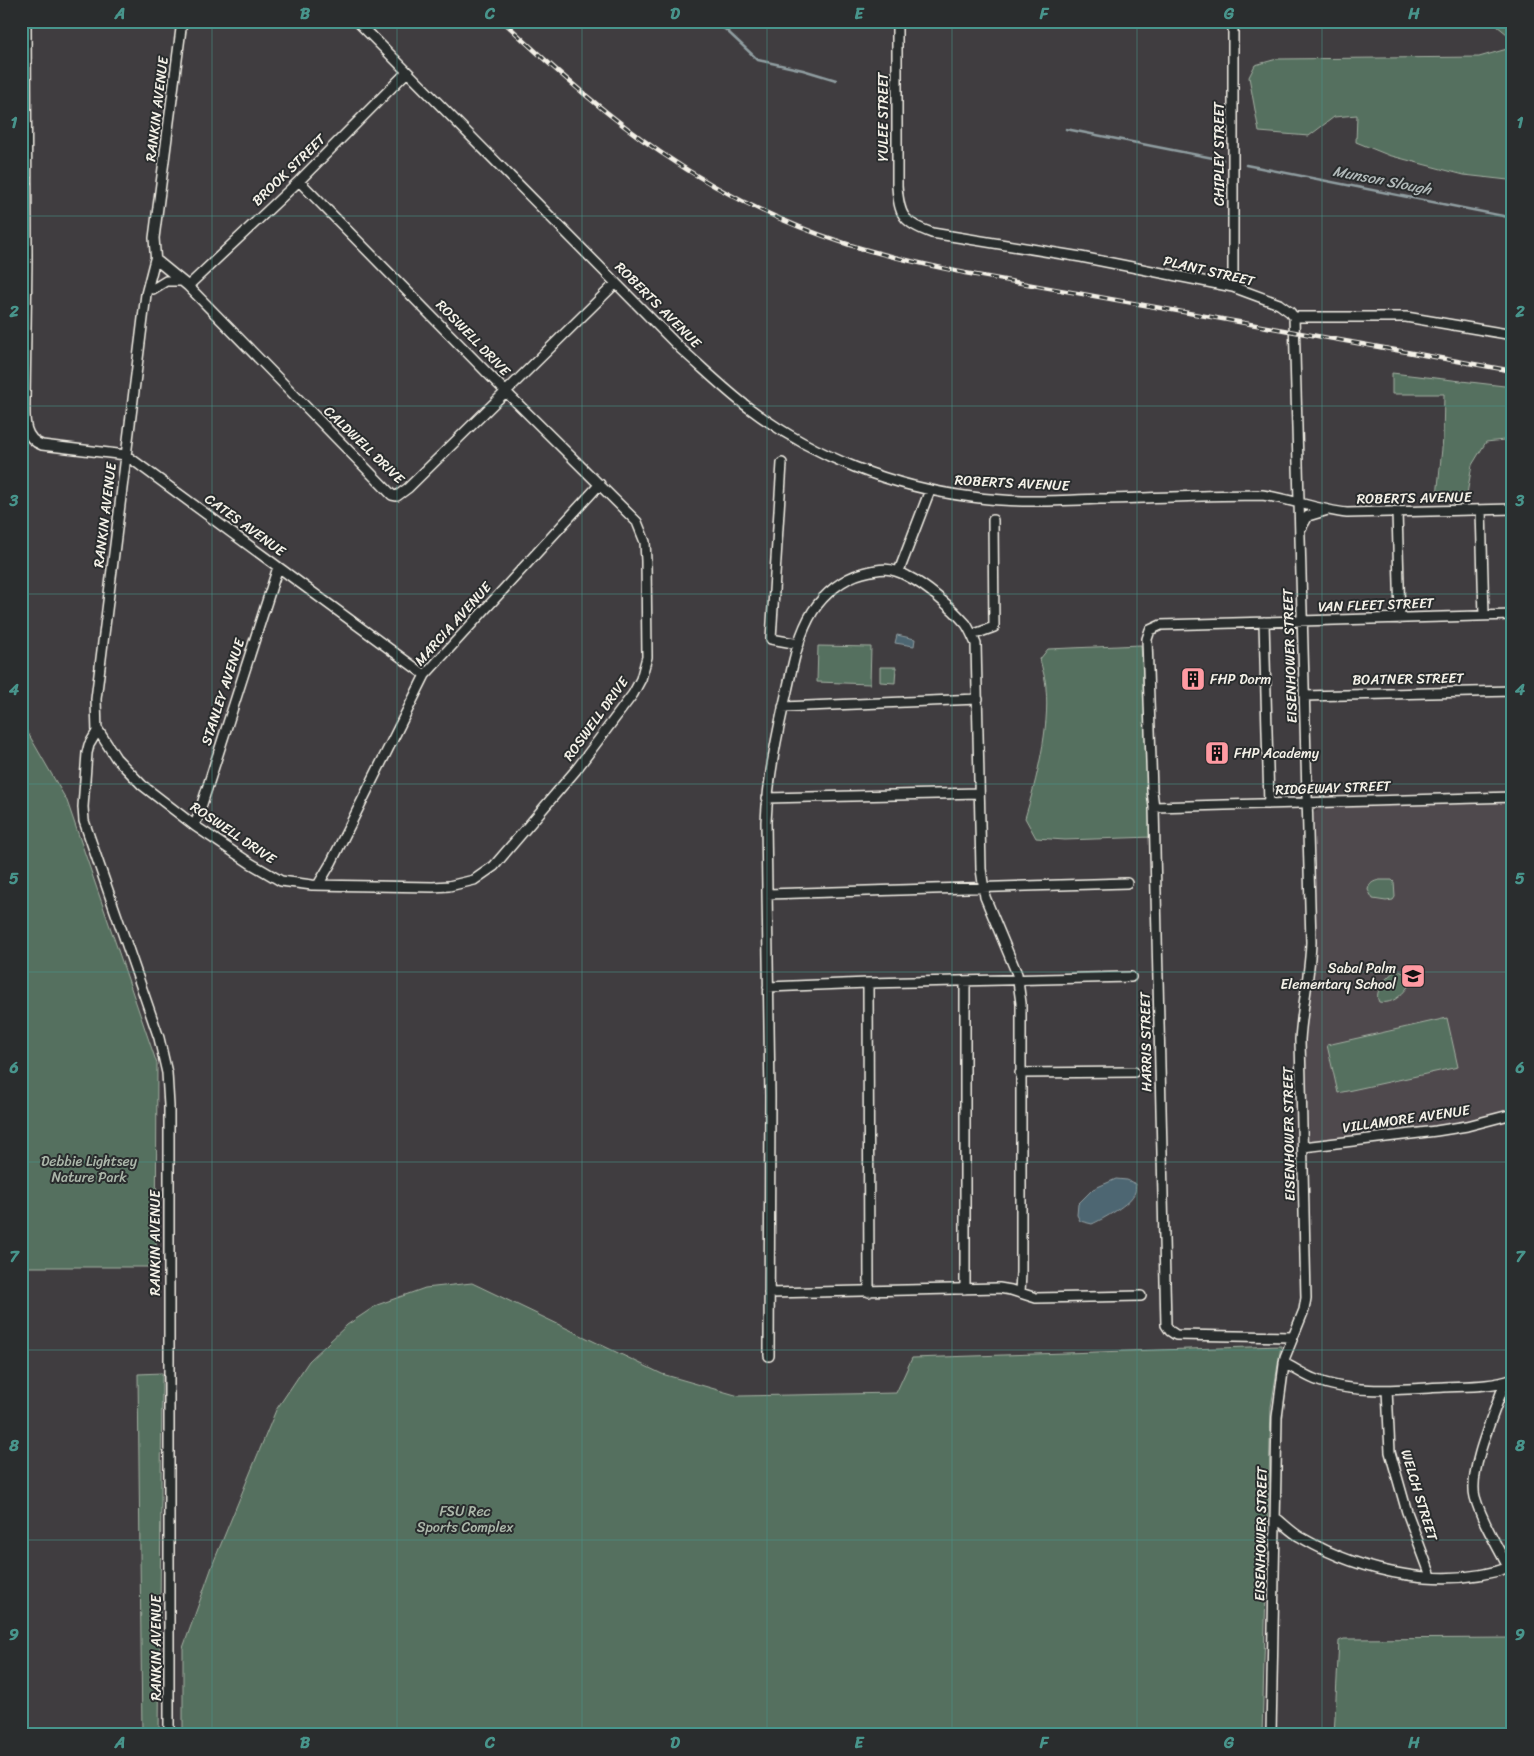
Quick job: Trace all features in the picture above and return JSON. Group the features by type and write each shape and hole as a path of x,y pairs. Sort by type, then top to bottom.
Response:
{"street":[{"path":"26,21 26,430 31,440 42,446 126,455"},
{"name":"RANKIN AVENUE","path":"146,303 153,289 156,275 154,238 182,21"},
{"name":"ROBERTS AVENUE","path":"357,21 681,349 721,386 750,409 779,428 833,458 874,475 930,490 973,498 1073,500 1262,495 1347,513 1513,509"},
{"name":"YULEE STREET","path":"897,21 897,186 898,208 901,212"},
{"name":"CHIPLEY STREET","path":"1233,21 1233,287"},
{"name":"BROOK STREET","path":"188,286 299,181 408,72"},
{"name":"ROSWELL DRIVE","path":"98,730 127,771 142,785 195,826 250,863 281,881 318,885 449,886 463,884 486,873 494,866 576,770 633,694 641,679 647,657 645,542 637,522 506,392 299,181"},
{"name":"PLANT STREET","path":"901,212 914,226 932,233 1081,257 1233,287 1279,304 1294,317"},
{"name":"RANKIN AVENUE","path":"155,259 146,294 96,699 97,739 87,764 82,807 84,821 159,1038 167,1073 169,1106 169,1735"},
{"name":"CALDWELL DRIVE","path":"155,259 188,286 392,495 397,496 408,488 616,283"},
{"path":"153,289 166,281 180,281"},
{"path":"1294,317 1406,317 1513,335"},
{"name":"EISENHOWER STREET","path":"1271,1735 1276,1443 1284,1362 1292,1337 1304,1310 1306,1298 1300,1040 1301,1017 1310,970 1311,942 1294,317"},
{"name":"CATES AVENUE","path":"126,455 424,675"},
{"path":"782,463 770,639 799,644"},
{"name":"MARCIA AVENUE","path":"318,885 332,863 424,675 600,484"},
{"path":"899,571 930,490"},
{"path":"1300,530 1308,516 1328,510"},
{"path":"1481,510 1484,616"},
{"path":"1397,512 1400,619"},
{"path":"972,635 994,627 993,520"},
{"name":"STANLEY AVENUE","path":"195,826 278,567"},
{"path":"769,1356 770,1095 767,798 769,780 783,707 799,644 812,612 820,601 835,588 860,574 881,568 899,571 914,579 966,624 976,644 978,659 979,793 983,887 994,922 1018,980 1021,1003 1020,1293"},
{"name":"VAN FLEET STREET","path":"1150,630 1161,625 1513,615"},
{"path":"1264,622 1269,804"},
{"name":"HARRIS STREET","path":"1150,630 1147,639 1154,807 1166,1324 1170,1331 1176,1334 1292,1337"},
{"name":"BOATNER STREET","path":"1304,696 1513,690"},
{"path":"783,707 978,699"},
{"path":"767,798 979,793"},
{"name":"RIDGEWAY STREET","path":"1154,807 1513,797"},
{"path":"767,894 1127,883"},
{"path":"768,987 1132,977"},
{"path":"965,981 965,1290"},
{"path":"868,983 869,1292"},
{"path":"1020,1073 1134,1072"},
{"name":"VILLAMORE AVENUE","path":"1303,1147 1436,1131 1467,1126 1513,1114"},
{"path":"770,1293 999,1288 1036,1298 1141,1296"},
{"path":"1275,1517 1300,1537 1335,1554 1384,1571 1408,1576 1448,1577 1486,1573 1511,1566 1482,1517 1475,1496 1474,1479 1477,1463 1509,1380 1469,1386 1387,1390 1363,1389 1315,1380 1284,1362"},
{"name":"WELCH STREET","path":"1387,1390 1390,1452 1407,1512 1431,1576"}],"shaded area":[{"name":"Sabal Palm Elementary School","path":"1513,802 1513,1109 1473,1121 1309,1141 1305,1036 1316,952 1314,813 1320,808"}],"green space":[{"path":"1491,21 1513,21 1513,39"},
{"path":"1507,49 1513,53 1513,183 1508,180 1464,175 1388,155 1356,142 1357,115 1334,117 1309,136 1259,132 1249,77 1255,65 1277,59 1479,57"},
{"path":"1392,373 1513,387 1513,439 1486,442 1472,465 1467,494 1458,499 1437,496 1443,439 1444,394 1392,394"},
{"path":"1141,645 1153,837 1065,840 1036,838 1025,818 1038,771 1046,720 1046,685 1040,659 1048,649"},
{"path":"818,646 871,647 870,684 817,682"},
{"path":"880,667 896,667 895,683 880,682"},
{"name":"Debbie Lightsey Nature Park","path":"21,721 67,801 157,1064 156,1267 21,1267"},
{"path":"1380,880 1392,880 1394,882 1395,897 1393,900 1373,899 1368,890 1369,886"},
{"path":"1397,970 1408,975 1412,981 1402,994 1394,1000 1379,1002 1379,989 1385,980"},
{"path":"1447,1018 1458,1067 1338,1093 1327,1045"},
{"name":"FSU Rec Sports Complex","path":"472,1283 662,1374 739,1396 896,1393 912,1358 1281,1346 1271,1407 1262,1735 183,1735 183,1648 214,1561 276,1410 309,1361 347,1325 377,1305 425,1288"},
{"path":"162,1373 159,1735 142,1735 138,1374"},
{"path":"1513,1638 1513,1735 1334,1735 1339,1641 1344,1639"}],"water":[{"path":"897,635 915,639 914,646 895,643"},
{"path":"1116,1179 1127,1180 1136,1184 1132,1197 1103,1219 1092,1224 1080,1221 1077,1215 1078,1204 1093,1189"}],"waterway":[{"path":"711,21 726,30 758,60 836,80"},
{"path":"1066,129 1223,160"},
{"name":"Munson Slough","path":"1246,165 1513,218"}],"railway":[{"path":"503,21 580,91 660,152 747,204 794,225 844,243 889,256 965,273 1513,371"}],"place":[{"name":"FHP Dorm","path":"1193,679"},
{"name":"FHP Academy","path":"1217,753"},
{"name":"Sabal Palm Elementary School","path":"1413,976"}]}
